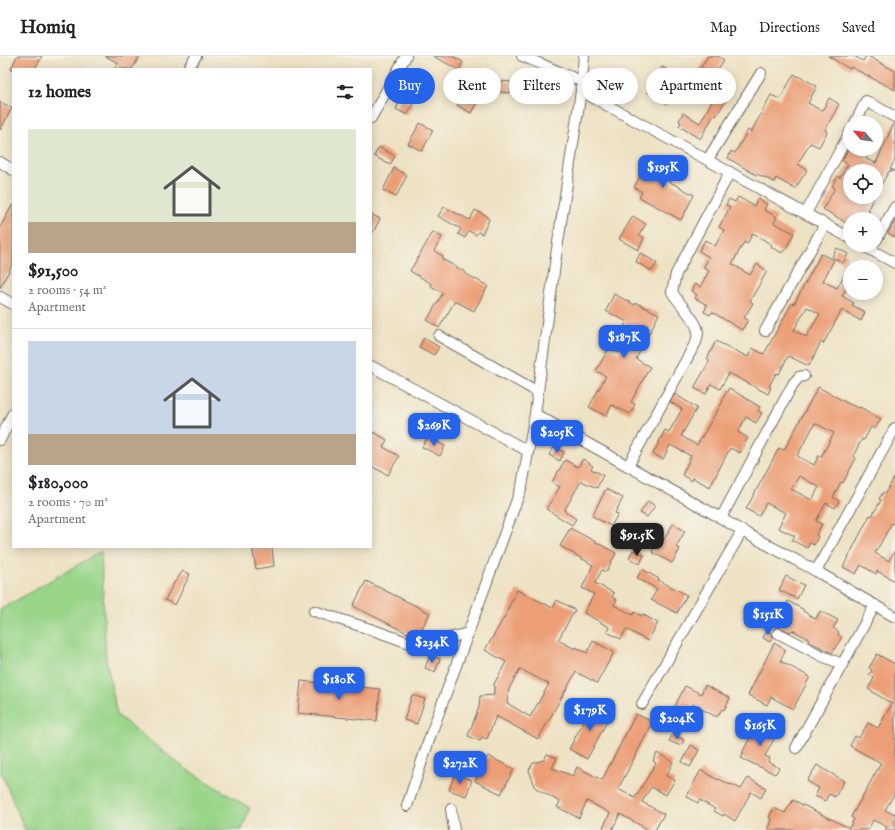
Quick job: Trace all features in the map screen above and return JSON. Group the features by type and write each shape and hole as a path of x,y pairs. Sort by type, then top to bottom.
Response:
{"street":[{"path":"189,68 196,56"},
{"path":"372,116 406,56"},
{"path":"522,56 581,86 730,172 843,234"},
{"path":"407,806 522,486 535,414 584,56"},
{"path":"708,159 761,73"},
{"path":"858,116 866,101 895,117"},
{"path":"806,213 843,145"},
{"path":"0,162 12,169"},
{"path":"628,466 696,342 698,332 694,322 677,302 672,292 676,274 730,172"},
{"path":"883,228 895,207"},
{"path":"765,331 825,224"},
{"path":"876,252 895,263"},
{"path":"0,297 12,303"},
{"path":"439,336 538,392"},
{"path":"372,367 528,451"},
{"path":"721,518 793,384 799,377 804,376"},
{"path":"535,414 816,571 895,617"},
{"path":"0,440 12,415"},
{"path":"816,571 895,428"},
{"path":"642,704 742,531"},
{"path":"796,748 875,605"},
{"path":"314,612 373,630 418,646 468,634"},
{"path":"778,633 822,656 842,664"},
{"path":"451,809 454,830"}],"green space":[{"path":"101,551 106,659 117,715 183,767 250,808 242,830 25,830 0,770 0,610"}],"building":[{"path":"17,56 42,56 36,68 11,69"},
{"path":"105,56 140,56 133,68 115,68 118,63"},
{"path":"433,56 452,56 463,62 460,68 455,68"},
{"path":"708,56 718,56 724,60 719,68 700,68"},
{"path":"828,56 854,56 863,61 866,56 868,56 895,71 895,90 851,67 850,69"},
{"path":"794,74 817,86 808,103 822,111 829,98 839,104 825,130 827,132 819,147 810,143 798,164 807,170 795,189 776,178 774,182 757,174 756,175 728,158 731,151 735,153 748,130 751,132 771,95 780,99"},
{"path":"501,81 509,82 509,93 501,92"},
{"path":"0,102 12,108 0,130"},
{"path":"398,104 413,104 407,115 396,109"},
{"path":"458,104 476,104 471,113"},
{"path":"710,104 724,104 716,116 714,115 700,139 679,126 681,122 679,121 683,113 700,123"},
{"path":"420,123 433,130 422,151 408,144"},
{"path":"895,123 895,160 890,169 895,171 889,171 883,182 883,164 848,164 842,161 844,156 867,156 866,159 876,163 879,156 883,156 883,147"},
{"path":"379,147 395,156 390,165 374,156"},
{"path":"651,158 659,163 662,158 676,167 668,181 694,195 681,220 639,197 642,192 634,187"},
{"path":"394,168 407,175 396,197 383,190"},
{"path":"843,173 843,204 870,204 868,209 870,210 869,212 843,212 843,221 823,209 835,188 832,186 838,176 840,178"},
{"path":"738,197 754,206 757,199 767,204 764,210 777,217 774,223 794,233 785,251 784,250 782,253 771,247 772,245 753,233 747,244 744,242 732,264 750,275 757,264 767,271 750,301 753,303 744,318 748,320 742,330 712,312 710,315 704,312 707,305 695,298 697,295 691,291 695,284 700,287 709,271 703,268 709,257 699,251 705,240 715,246 724,230 719,227 730,207 726,205 729,199 735,202"},
{"path":"12,206 12,265 0,288 0,227"},
{"path":"444,207 470,220 475,210 487,216 486,217 489,219 482,234 478,232 476,235 469,231 465,238 458,234 461,229 438,216"},
{"path":"372,215 380,219 372,234"},
{"path":"633,216 646,224 639,235 644,238 638,250 619,239"},
{"path":"895,220 895,237 888,233"},
{"path":"433,232 442,237 434,251 443,256 442,259 488,286 474,311 455,301 439,328 427,320 443,293 431,286 432,284 410,271"},
{"path":"837,248 848,254 845,260 843,260 843,263 832,257"},
{"path":"640,253 657,263 652,271 636,262"},
{"path":"821,254 834,260 823,281 837,288 843,277 843,300 849,300 854,303 852,305 865,312 861,321 842,310 823,344 821,342 809,366 788,356 779,374 776,373 769,386 771,387 768,394 729,373 720,389 711,384 706,394 694,388 710,360 707,359 716,341 748,357 752,348 764,354 792,303 794,304","holes":["807,307 820,314 806,337 794,330"]},
{"path":"614,294 635,305 636,303 659,314 636,359 650,367 631,402 635,404 630,414 612,405 606,416 589,407 606,376 596,371 609,348 619,353 631,330 624,326 627,322 606,311"},
{"path":"424,338 439,347 434,355 419,347"},
{"path":"818,387 881,419 875,429 871,427 864,440 862,439 853,456 856,458 843,483 841,482 833,497 839,501 835,508 826,503 816,521 822,524 816,535 818,536 814,545 810,543 807,548 792,540 795,536 778,528 786,513 766,503 759,516 746,509 779,448 784,450","holes":["815,423 834,433 821,457 819,455 814,465 797,456","799,476 819,487 812,500 791,489"]},
{"path":"729,388 760,407 758,411 762,413 756,423 746,417 738,432 748,438 743,446 744,447 740,453 730,448 710,487 693,478 692,481 682,475 691,456 670,445 663,459 653,454 665,430 669,432 682,409 670,402 675,394 697,408 681,436 697,445"},
{"path":"374,432 387,440 383,447 399,456 388,475 372,467 372,436"},
{"path":"428,437 445,446 440,456 422,447"},
{"path":"554,447 564,452 560,461 549,455"},
{"path":"583,459 593,466 591,469 603,475 597,488 581,481 564,511 576,519 572,525 546,509 560,487 552,482 565,460 578,467"},
{"path":"895,476 895,524 892,523 875,553 889,561 895,550 895,581 877,571 876,574 861,565 856,574 843,567 870,515 872,516 881,500 879,499 883,492 885,494"},
{"path":"606,489 623,498 615,513 618,514 611,526 592,516"},
{"path":"648,501 655,506 647,517 640,513"},
{"path":"673,524 685,531 676,547 680,549 672,563 652,552 659,539 663,541"},
{"path":"570,528 616,553 606,572 602,570 595,583 614,593 612,597 617,600 614,605 633,615 635,612 641,616 642,614 658,623 648,641 626,629 621,639 607,632 609,627 584,613 594,594 582,588 593,565 560,546"},
{"path":"252,548 272,548 274,566 256,569"},
{"path":"633,550 644,555 640,564 629,558"},
{"path":"642,569 659,579 658,580 687,595 677,613 651,600 657,589 637,578"},
{"path":"183,571 190,574 175,605 165,600 174,583"},
{"path":"786,576 804,585 797,599 779,590"},
{"path":"366,581 430,613 417,638 353,606"},
{"path":"517,590 553,608 557,600 575,610 558,640 575,649 576,647 587,653 593,641 614,652 597,683 576,672 538,739 496,716 487,739 482,737 480,741 468,736 479,707 480,696 494,695 494,684 506,662 485,650","holes":["520,669 549,684 530,717 507,703 509,689"]},
{"path":"788,601 816,619 820,611 838,620 833,628 839,632 838,635 842,637 832,653 808,641 809,639 792,630 791,632 775,626"},
{"path":"767,631 772,633 773,637 770,642 763,638"},
{"path":"774,643 786,650 780,661 810,677 793,709 771,697 767,705 748,695"},
{"path":"877,654 895,664 895,793 885,810 893,814 895,812 895,830 885,830 887,827 873,820 868,830 768,830 771,818 769,817 774,808 785,813 793,800 849,828 854,819 851,817 881,763 850,746 855,736 859,738 868,723 878,728 892,704 868,689 874,678 869,675 872,670 869,668"},
{"path":"430,655 440,659 435,672 425,668"},
{"path":"301,681 380,689 377,721 298,713"},
{"path":"705,685 730,698 724,710 722,709 717,717 692,704 686,716 673,710 685,686 701,694"},
{"path":"412,695 425,699 417,724 404,720"},
{"path":"593,704 611,714 587,759 569,749"},
{"path":"636,714 653,722 618,789 635,798 656,763 653,761 657,753 673,762 666,776 675,780 666,795 651,787 642,802 664,814 655,830 649,830 620,814 612,830 602,830 610,813 587,801 579,818 557,807 560,802 537,789 533,785 534,784 529,770 533,763 544,760 547,754 557,758 552,768 573,776 577,767 602,780"},
{"path":"759,720 773,727 769,734 775,737 765,756 770,758 768,762 779,768 775,774 741,758 744,753 742,753"},
{"path":"673,734 684,740 681,746 669,741"},
{"path":"691,745 699,750 690,767 682,762"},
{"path":"488,756 514,769 501,794 475,781"},
{"path":"817,765 844,781 835,797 829,794 825,801 815,796 819,788 807,781"},
{"path":"701,770 718,780 719,779 741,789 748,778 766,788 761,798 751,792 735,821 724,814 723,816 714,811 715,809 700,800 698,803 686,796"},
{"path":"455,774 472,780 466,796 449,790"}]}
